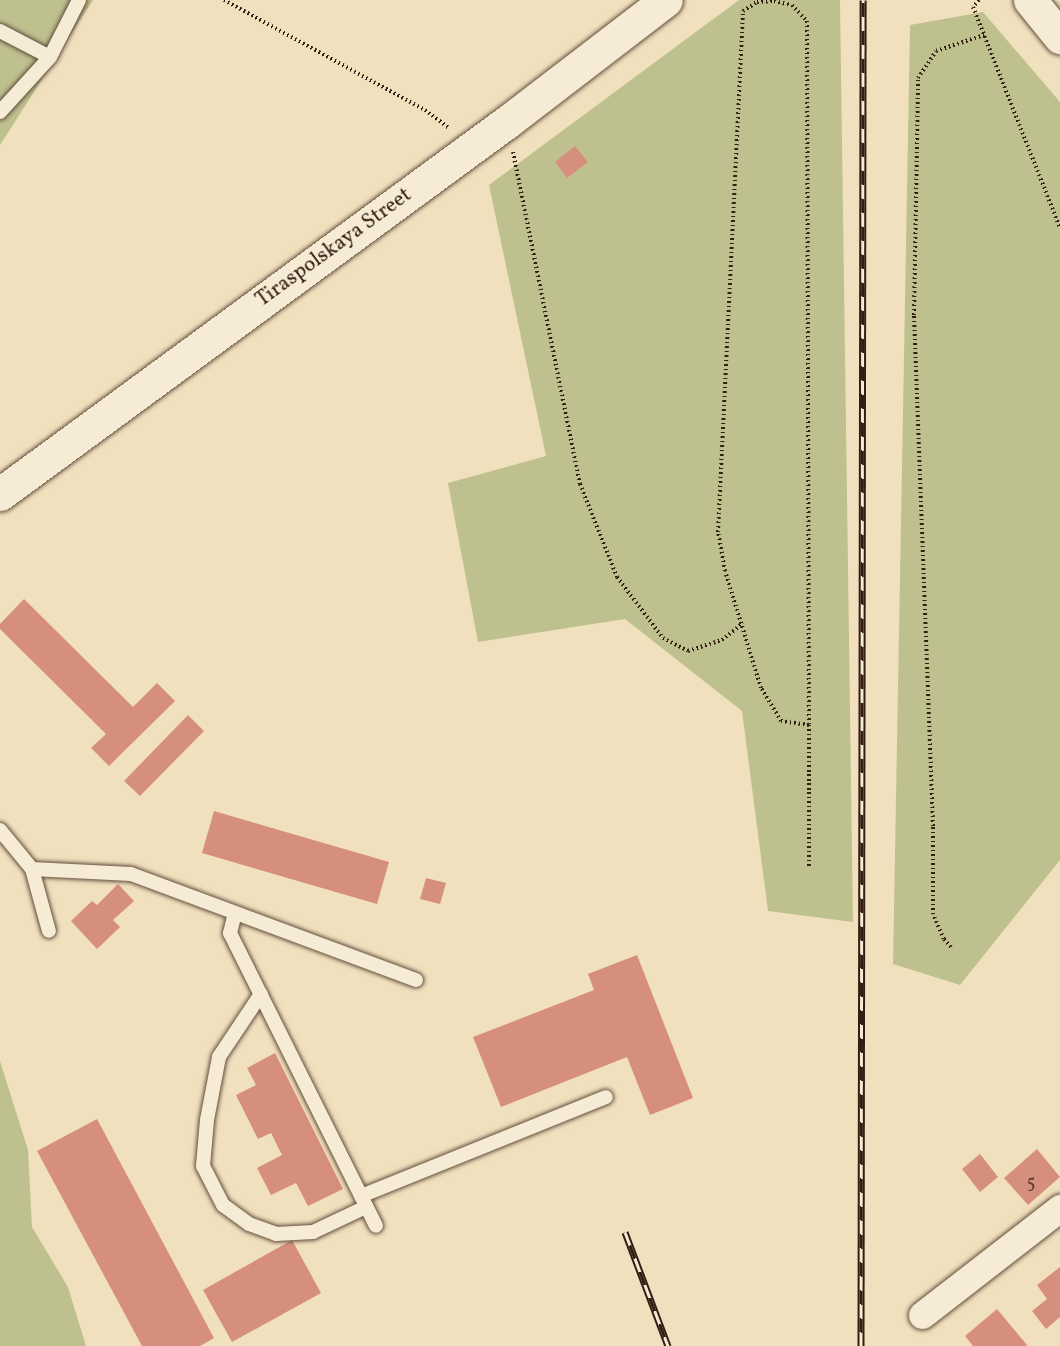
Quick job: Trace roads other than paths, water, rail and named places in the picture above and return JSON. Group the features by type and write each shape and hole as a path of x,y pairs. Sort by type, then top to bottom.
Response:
{"street":[{"name":"Tiraspolskaya Street","path":"0,494 507,122 666,0"},
{"path":"1030,0 1060,37"},
{"path":"922,1314 1060,1208"}],"lane":[{"path":"0,112 50,57 79,0"},
{"path":"0,31 50,57"},
{"path":"0,830 32,869 49,931"},
{"path":"32,869 131,874 416,980"},
{"path":"235,913 230,933 376,1226"},
{"path":"261,994 219,1057 203,1166 223,1205 249,1224 276,1234 313,1232 364,1201 606,1097"}],"railway":[{"path":"861,1346 863,0"},
{"path":"625,1232 668,1346"}]}
